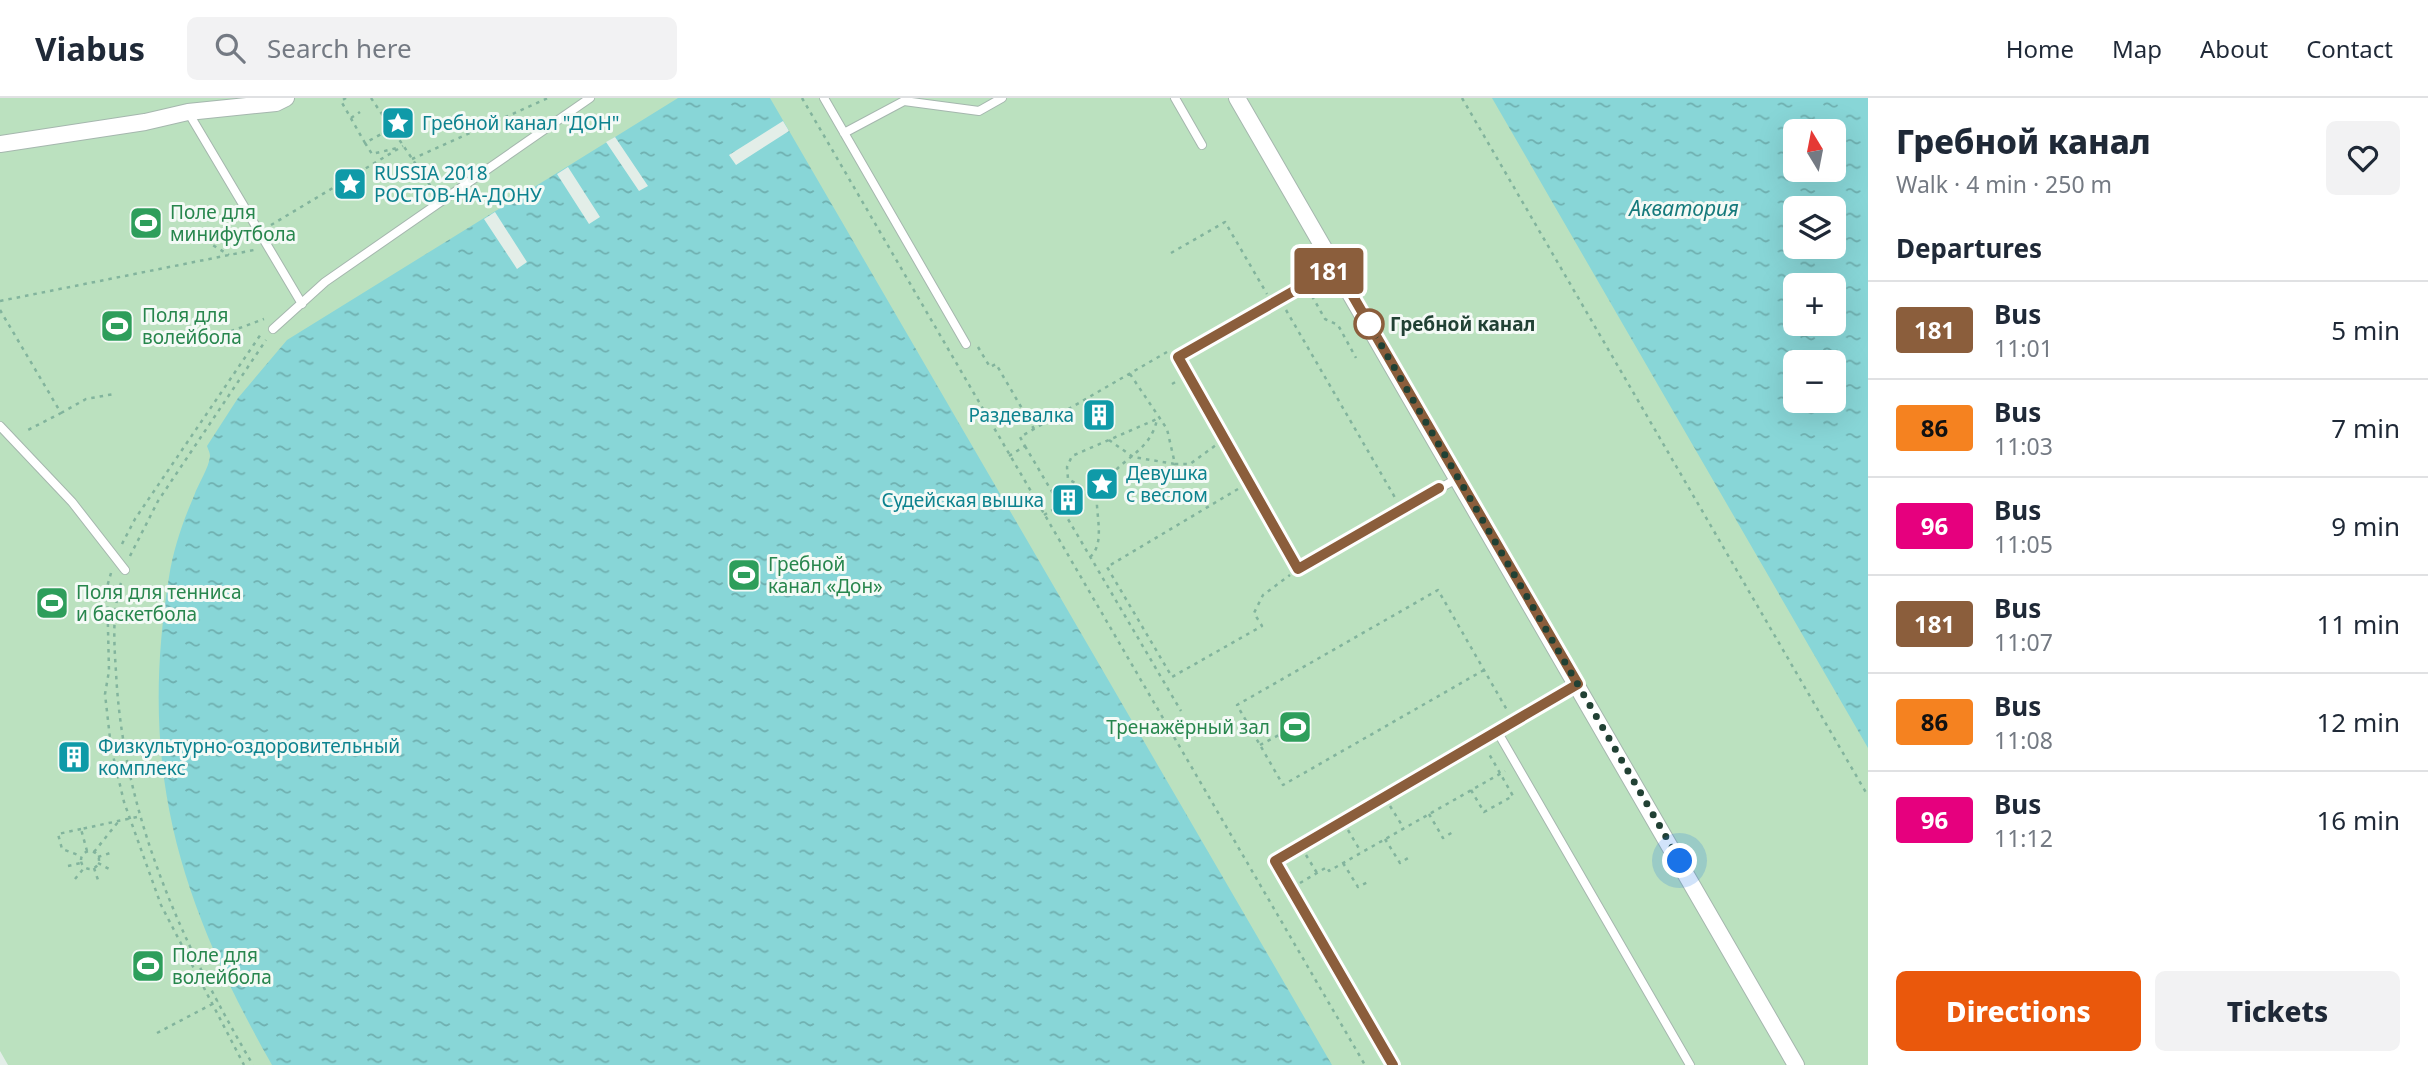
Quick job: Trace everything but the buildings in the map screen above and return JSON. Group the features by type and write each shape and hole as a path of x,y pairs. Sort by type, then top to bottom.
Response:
{"street":[{"path":"0,144 145,122 184,105 230,110 286,98"},
{"path":"1237,98 1796,1065"}],"lane":[{"path":"273,329 325,282 590,98"},
{"path":"824,98 966,344"},
{"path":"844,133 904,101 979,111 1002,98"},
{"path":"1175,98 1202,145"},
{"path":"184,105 302,303"},
{"path":"1336,267 1178,357 1298,569 1458,478"},
{"path":"0,426 72,502 125,570"},
{"path":"1393,1065 1275,861 1578,684"},
{"path":"1497,731 1690,1065"}],"path":[{"path":"346,98 341,101 376,162"},
{"path":"371,98 441,202"},
{"path":"412,159 548,98"},
{"path":"802,98 1365,1065"},
{"path":"1462,98 1868,796"},
{"path":"369,106 374,103"},
{"path":"351,118 360,112"},
{"path":"365,143 394,127"},
{"path":"372,154 403,146"},
{"path":"259,232 403,146"},
{"path":"1171,253 1225,222 1267,294 1274,290 1280,299 1402,510"},
{"path":"206,241 229,255"},
{"path":"0,301 268,247"},
{"path":"1305,284 1325,319 1338,325 1356,358"},
{"path":"0,310 61,413"},
{"path":"199,343 266,319"},
{"path":"253,1065 176,918 139,816 117,702 115,619 117,596 138,535 273,329"},
{"path":"244,1065 160,905 130,819 111,747 105,694 109,670 107,587 116,557 135,519 261,333"},
{"path":"950,354 966,344 977,346 990,367 996,364 1034,429"},
{"path":"1176,347 1020,437 1181,711"},
{"path":"1130,374 1157,419 1167,429 1175,464"},
{"path":"11,440 86,399 114,394"},
{"path":"1097,494 1106,495 1114,489 1111,475 1106,472 1095,475 1090,485 1082,487 1068,479 1068,461 1076,452 1157,419"},
{"path":"1111,475 1133,457 1151,437 1157,419"},
{"path":"1109,440 1133,457 1175,464 1190,464 1217,444"},
{"path":"1009,456 1025,446"},
{"path":"1249,482 1107,567 1172,677 1262,626 1254,613 1263,595 1298,569"},
{"path":"1090,485 1097,494 1098,540 1095,552 1090,556"},
{"path":"1078,497 1082,487"},
{"path":"1044,515 1060,505"},
{"path":"1484,670 1283,785 1237,705 1438,590 1514,722"},
{"path":"1260,745 1279,735"},
{"path":"1471,790 1484,812 1513,796 1481,740"},
{"path":"1270,901 1327,867 1329,871 1516,765"},
{"path":"1384,797 1403,828"},
{"path":"1429,814 1443,838 1453,832"},
{"path":"81,856 62,849 58,834 139,816"},
{"path":"94,852 119,821"},
{"path":"1343,822 1362,852"},
{"path":"81,829 87,851"},
{"path":"1385,839 1400,863 1408,858"},
{"path":"1301,846 1317,873"},
{"path":"81,856 87,851 94,852 98,857 94,868"},
{"path":"98,857 110,853"},
{"path":"81,856 84,867 94,868"},
{"path":"68,866 81,863"},
{"path":"98,863 111,870"},
{"path":"1343,863 1358,887 1368,882"},
{"path":"75,879 84,867"},
{"path":"94,868 98,880"},
{"path":"157,1033 218,1001"}],"green space":[{"name":"Гребной канал «Дон»","path":"0,98 1868,98 1868,1065 8,1065 0,1051"}],"water":[{"name":"Гребной канал «Дон»","path":"678,98 770,98 1332,1065 272,1065 212,946 190,888 174,831 163,772 159,711 161,646 169,577 182,525 209,461 207,446 238,398 287,340"},
{"name":"Акватория","path":"1492,98 1868,98 1868,748"}],"pier":[{"path":"783,121 789,131 736,165 729,155"},
{"path":"615,137 648,186 639,191 606,142"},
{"path":"568,167 600,217 589,224 557,174"},
{"path":"495,212 527,262 517,269 484,219"}],"bus line":[{"name":"181","path":"1393,1065 1275,861 1578,684 1336,267 1178,357 1298,569 1439,488"}],"place":[{"name":"Гребной канал \"ДОН\"","path":"398,123"},
{"name":"RUSSIA 2018 РОСТОВ-НА-ДОНУ","path":"350,184"},
{"name":"Поле для минифутбола","path":"146,223"},
{"name":"Гребной канал","path":"1369,324"},
{"name":"Поля для волейбола","path":"117,326"},
{"name":"Раздевалка","path":"1099,415"},
{"name":"Девушка с веслом","path":"1102,484"},
{"name":"Судейская вышка","path":"1068,500"},
{"name":"Гребной канал «Дон»","path":"744,575"},
{"name":"Поля для тенниса и баскетбола","path":"52,603"},
{"name":"Тренажёрный зал","path":"1295,727"},
{"name":"Физкультурно-оздоровительный комплекс","path":"74,757"},
{"name":"Поле для волейбола","path":"148,966"}],"route":[{"path":"1369,324 1680,861"}]}
